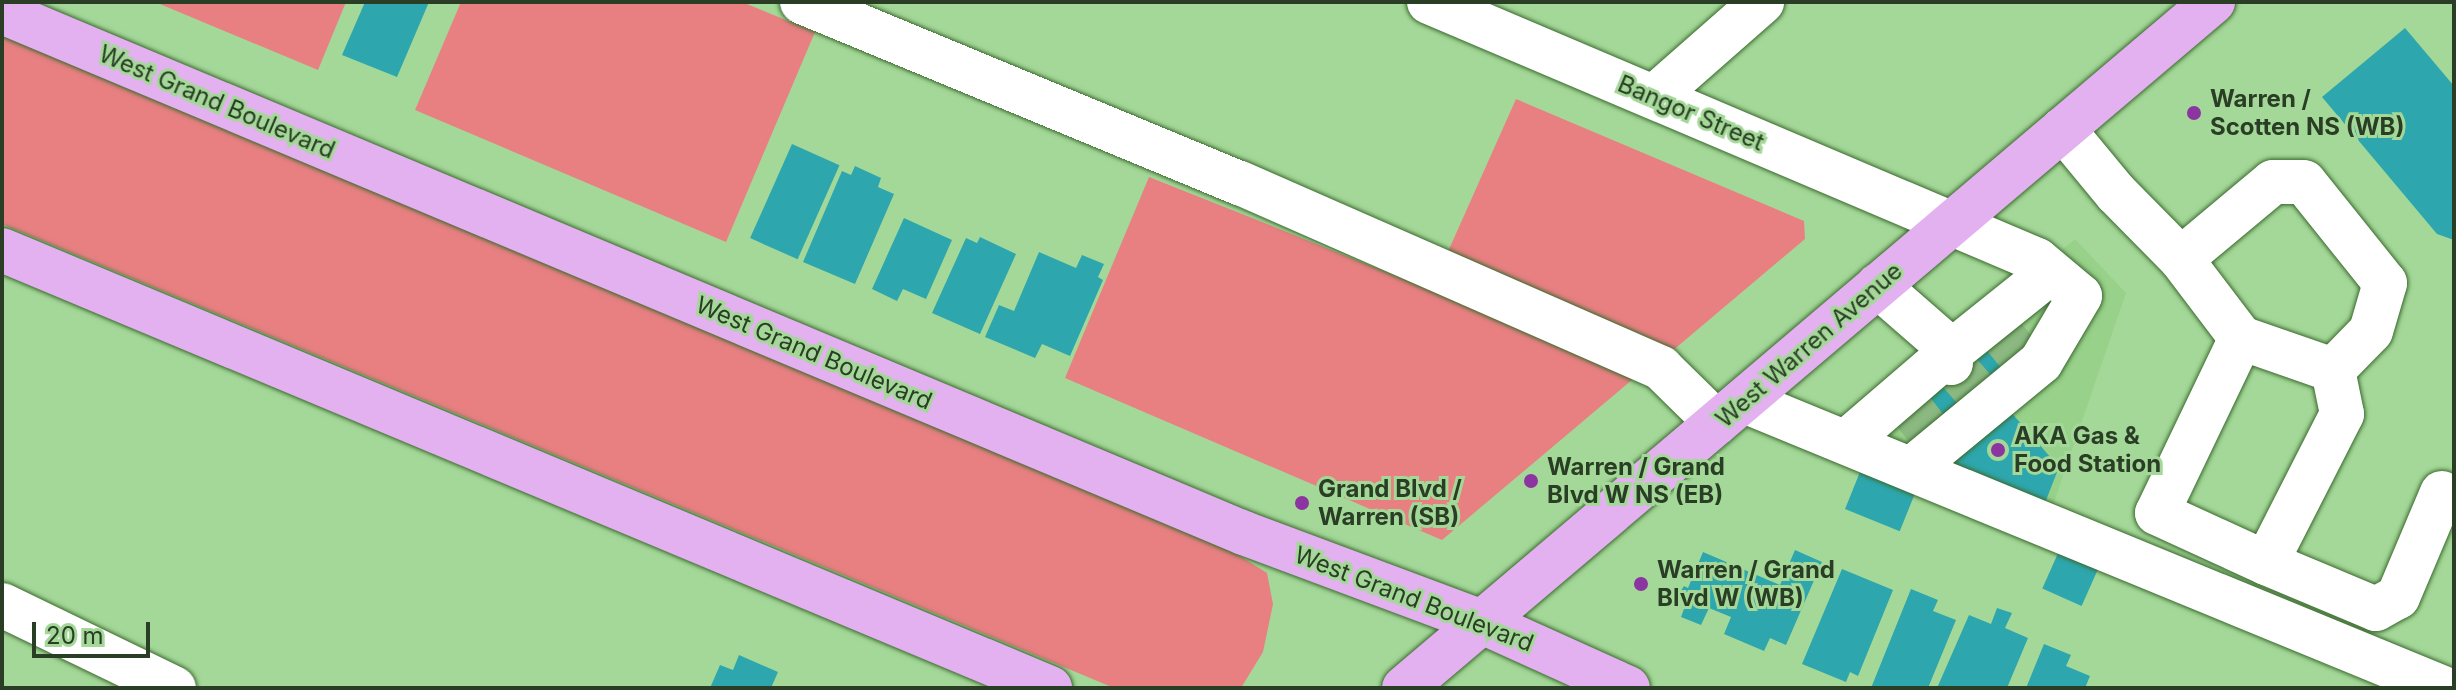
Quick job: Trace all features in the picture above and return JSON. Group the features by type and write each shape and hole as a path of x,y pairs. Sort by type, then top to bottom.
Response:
{"main road":[{"name":"West Warren Avenue","path":"1404,688 2213,2"},
{"name":"West Grand Boulevard","path":"2,12 1244,533 1482,622 1628,688"},
{"path":"2,250 1050,688"}],"street":[{"path":"802,2 1240,183 1661,368 1731,412 1846,442 1976,409 2443,688"},
{"name":"Bangor Street","path":"1429,2 2037,260 2080,296 2041,362 1976,409"},
{"path":"1654,97 1762,2"},
{"path":"2063,129 2116,193 2181,259 2241,338 2333,370"},
{"path":"2181,259 2273,182 2304,182 2385,283 2371,331 2333,370"},
{"path":"1846,442 2051,272"},
{"path":"1878,286 1941,341 1948,360"},
{"path":"2241,338 2157,513 2376,609 2398,597 2442,493"},
{"path":"2266,563 2342,414 2333,370"},
{"path":"2,605 174,688"}],"shaded area":[{"path":"155,2 346,2 318,70"},
{"path":"461,2 742,2 815,32 726,242 415,110"},
{"path":"2,29 1224,546 1267,573 1273,604 1263,652 1241,688 1114,688 2,224"},
{"path":"1516,99 1804,221 1805,239 1671,352 1446,256"},
{"path":"1149,177 1639,374 1442,540 1065,378"},
{"path":"2075,239 2126,293 2050,514 1849,430"}],"building":[{"path":"365,2 429,2 397,77 342,55"},
{"path":"2405,28 2454,86 2454,240 2437,234 2322,97"},
{"path":"792,144 840,165 798,259 750,238"},
{"path":"855,166 881,178 878,187 894,194 855,284 803,262 842,171 851,175"},
{"path":"904,218 952,240 926,299 903,289 897,301 872,289"},
{"path":"980,237 1016,254 980,334 932,313 966,238 977,243"},
{"path":"1039,252 1076,268 1082,255 1104,264 1098,277 1103,280 1070,356 1042,344 1035,358 985,337 999,305 1014,311"},
{"path":"1998,323 2027,357 1927,442 1898,407"},
{"path":"2002,402 2059,467 2045,503 1933,462"},
{"path":"1860,472 1915,494 1900,531 1845,509"},
{"path":"1795,550 1822,562 1786,645 1770,638 1764,651 1724,634 1731,617 1709,608 1701,625 1681,617 1685,606 1678,595 1684,586 1688,588 1703,552 1780,585"},
{"path":"2059,551 2098,568 2082,606 2042,588"},
{"path":"1842,569 1893,590 1858,676 1850,672 1846,682 1802,664"},
{"path":"1911,589 1938,600 1933,611 1956,620 1928,688 1871,688"},
{"path":"1997,608 2012,613 2005,628 2028,638 2007,688 1937,688 1969,615 1991,624"},
{"path":"2044,644 2071,655 2066,666 2090,676 2085,688 2026,688"},
{"path":"739,655 778,672 771,688 710,688 720,665 733,670"}],"tunnel":[{"path":"1995,326 2024,361"},
{"path":"1951,363 1981,397"},
{"path":"1905,401 1933,437"}],"place":[{"name":"Warren / Scotten NS (WB)","path":"2194,113"},
{"name":"AKA Gas & Food Station","path":"1998,450"},
{"name":"Warren / Grand Blvd W NS (EB)","path":"1531,481"},
{"name":"Grand Blvd / Warren (SB)","path":"1302,503"},
{"name":"Warren / Grand Blvd W (WB)","path":"1641,584"}]}
